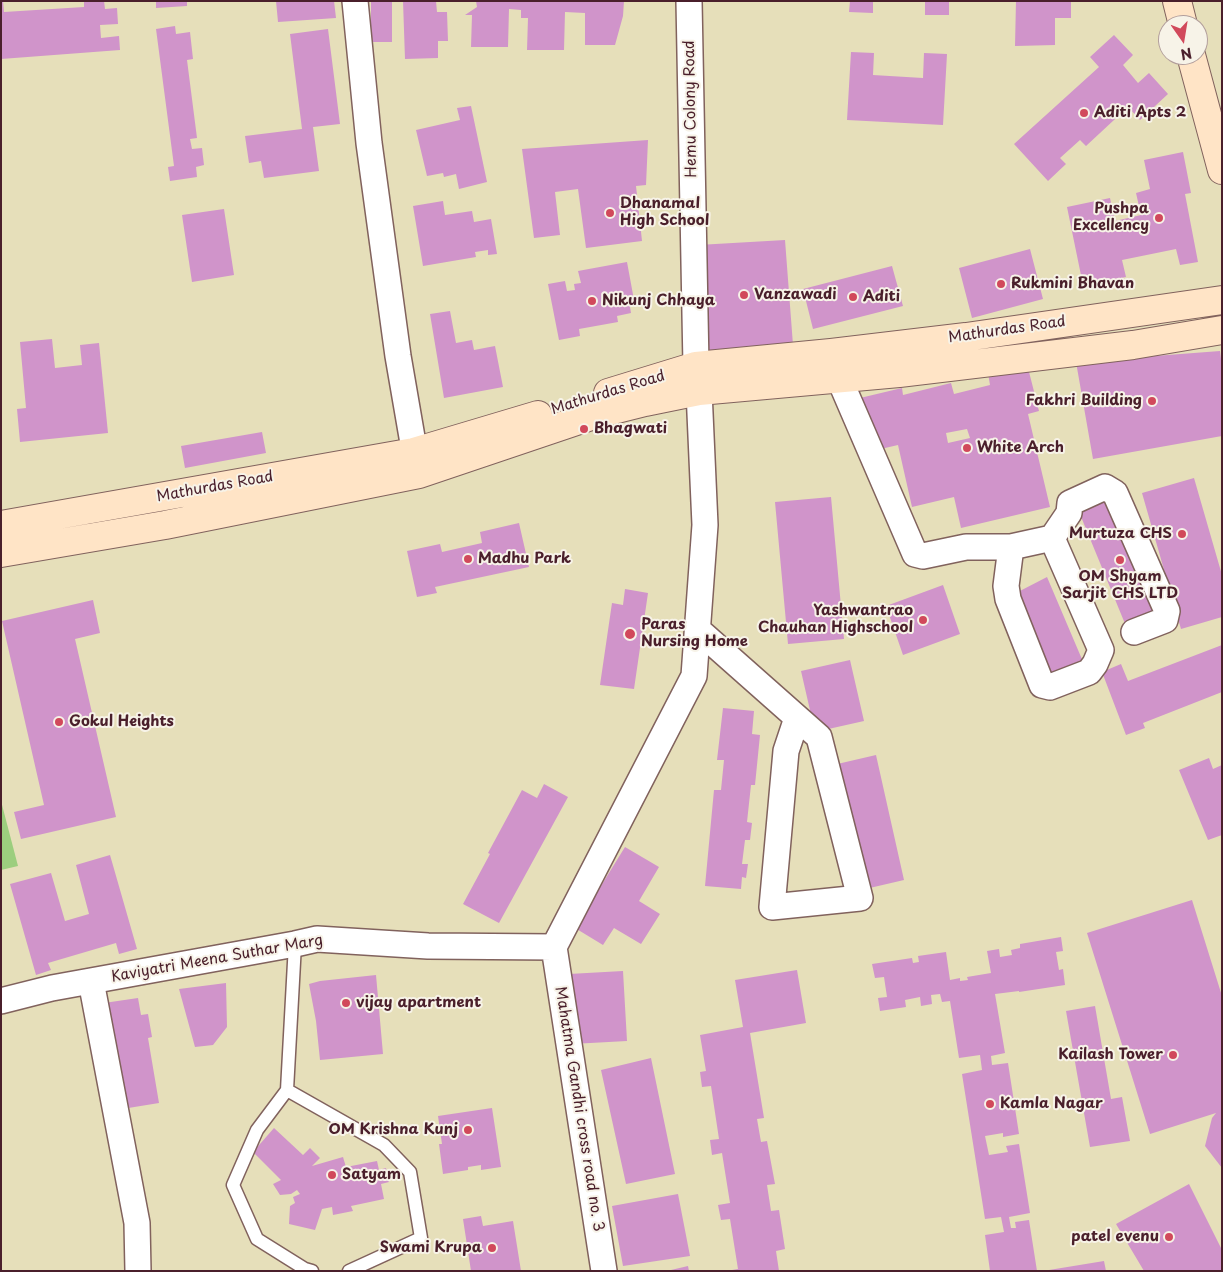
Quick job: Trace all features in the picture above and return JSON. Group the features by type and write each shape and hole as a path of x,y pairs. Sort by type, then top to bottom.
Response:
{"street":[{"path":"1,554 165,525 416,463 398,356 370,153 355,1"},
{"name":"Hemu Colony Road","path":"554,947 694,676 705,525 698,378 689,1"},
{"path":"1177,1 1180,15"},
{"path":"1194,65 1222,170"},
{"name":"Mathurdas Road","path":"1,525 416,463 698,378 835,365 966,336 1222,300"},
{"path":"1134,632 1165,620 1168,611 1115,492 1105,487 1070,503 1069,512 1052,538 1011,547 966,547 923,556 915,554 835,365 900,373 1132,345 1222,330"},
{"path":"1011,547 1006,586 1008,599 1042,685 1050,687 1089,672 1101,650 1052,538"},
{"path":"697,629 797,718 818,737 860,898 772,907 786,751 797,718"},
{"name":"Kaviyatri Meena Suthar Marg","path":"1,1001 52,988 317,939 428,946 554,947"},
{"name":"Mahatma Gandhi cross road no. 3","path":"554,947 604,1271"},
{"path":"91,981 137,1223 138,1271"}],"lane":[{"path":"295,944 287,1090 257,1130 233,1185 257,1239 305,1270 312,1271"},
{"path":"287,1090 384,1145 410,1172 421,1238 349,1271"}],"green space":[{"path":"1,801 18,866 1,870"}],"building":[{"path":"1,1 3,1 4,12 84,7 84,2 104,1 105,9 117,8 118,24 100,25 101,38 119,36 120,50 1,59"},
{"path":"156,1 187,1 187,6 156,8"},
{"path":"276,1 334,1 336,18 278,22"},
{"path":"371,1 392,1 392,42 371,42"},
{"path":"403,1 436,1 437,12 447,12 448,41 438,41 438,58 405,59"},
{"path":"476,1 624,1 623,16 615,45 585,45 585,13 565,12 564,50 527,50 528,18 521,18 521,10 509,9 508,47 471,47 472,15 465,15 477,7"},
{"path":"850,1 873,1 873,13 849,12"},
{"path":"925,1 949,1 949,15 925,15"},
{"path":"1016,1 1071,1 1071,18 1055,18 1055,45 1015,46"},
{"path":"175,26 176,34 190,32 193,59 187,60 197,138 190,139 192,149 202,148 204,165 196,167 197,177 170,181 168,167 174,166 156,29"},
{"path":"328,29 340,124 313,127 319,171 264,178 261,161 249,163 245,136 302,129 290,34"},
{"name":"Aditi Apts 2","path":"1114,35 1133,55 1123,65 1138,83 1149,73 1168,94 1140,120 1128,107 1086,146 1080,140 1060,158 1066,164 1048,181 1014,144 1099,67 1090,57"},
{"path":"851,52 874,53 873,75 923,78 924,53 947,54 943,125 847,120"},
{"path":"471,106 487,182 459,189 456,174 444,177 443,173 427,176 416,130 460,120 457,108"},
{"name":"Dhanamal High School","path":"648,140 646,185 636,186 642,241 586,248 578,189 555,192 560,235 534,238 522,149"},
{"name":"Pushpa Excellency","path":"1183,152 1191,193 1185,194 1198,262 1180,265 1176,249 1122,260 1126,277 1083,285 1067,207 1110,198 1115,221 1141,215 1136,193 1150,189 1144,160"},
{"path":"443,201 445,215 472,211 474,222 491,219 497,254 488,255 488,250 475,252 476,257 423,266 413,206"},
{"path":"224,209 234,275 192,282 182,215"},
{"name":"Vanzawadi","path":"785,240 793,345 702,351 698,245"},
{"name":"Rukmini Bhavan","path":"1030,249 1043,299 972,318 959,268"},
{"name":"Nikunj Chhaya","path":"627,262 634,300 629,301 631,313 617,316 618,322 579,329 580,336 559,340 548,284 565,281 567,291 575,290 574,284 581,283 578,271"},
{"name":"Aditi","path":"892,266 903,306 813,329 803,289"},
{"path":"450,311 456,343 472,340 474,350 495,346 503,387 444,398 430,314"},
{"path":"52,339 55,368 82,365 80,345 99,343 108,433 20,442 17,409 26,408 20,342"},
{"name":"Fakhri Building","path":"1220,351 1222,367 1222,436 1093,459 1076,362"},
{"name":"White Arch","path":"1027,364 1039,411 1028,414 1050,507 961,528 954,497 912,507 898,445 872,451 860,398 902,388 903,395 951,383 954,394 990,385 988,373","holes":["967,429 970,438 948,443 946,433"]},
{"path":"262,432 266,453 185,468 181,446"},
{"name":"Murtuza CHS","path":"1194,478 1222,575 1222,617 1181,629 1142,493"},
{"name":"OM Shyam Sarjit CHS LTD","path":"1111,493 1164,614 1128,631 1077,507"},
{"path":"831,497 844,639 788,644 775,502"},
{"name":"Madhu Park","path":"519,523 529,567 435,587 437,593 417,597 407,551 440,544 442,552 482,543 480,532"},
{"name":"OM Shyam Sarjit CHS LTD","path":"1047,577 1084,664 1050,680 1016,593"},
{"name":"Yashwantrao Chauhan Highschool","path":"943,585 960,634 903,655 886,606"},
{"path":"625,589 648,593 634,689 600,685 612,603 623,605"},
{"name":"Gokul Heights","path":"93,600 100,633 75,639 116,817 21,839 14,812 44,805 2,621"},
{"path":"1222,645 1222,692 1143,723 1145,728 1126,735 1102,672 1121,664 1128,681"},
{"path":"850,660 864,721 815,732 801,671"},
{"path":"723,708 754,711 752,734 760,735 755,785 751,785 747,822 752,823 750,840 745,840 742,864 748,864 746,878 742,877 741,889 705,886 714,790 721,790 724,760 717,760"},
{"path":"876,755 904,880 861,890 833,765"},
{"path":"1209,758 1213,769 1222,765 1222,835 1208,840 1179,770"},
{"path":"544,784 568,797 499,923 463,904 522,790 537,798"},
{"path":"625,847 659,867 639,901 660,914 641,944 614,928 603,945 575,928"},
{"path":"110,855 137,949 119,954 116,943 48,963 51,970 36,975 10,884 51,873 65,921 89,914 76,865"},
{"name":"Kailash Tower","path":"1192,900 1222,996 1222,1168 1205,1146 1212,1118 1216,1113 1150,1134 1087,933"},
{"name":"Kamla Nagar","path":"1061,937 1063,951 1056,952 1059,970 1063,969 1065,985 995,994 1005,1053 991,1056 992,1065 1008,1063 1019,1134 1003,1137 1003,1133 985,1136 989,1155 1008,1152 1006,1146 1019,1144 1030,1213 1009,1217 1011,1228 1016,1228 1015,1222 1029,1220 1037,1271 990,1271 985,1235 1004,1232 1001,1217 985,1219 962,1074 982,1070 980,1055 959,1058 950,1001 942,1002 940,994 931,995 932,1004 921,1006 920,997 905,1000 906,1007 880,1011 878,998 887,997 884,977 875,978 872,964 912,958 913,963 919,962 918,956 946,952 950,980 960,978 960,981 968,980 967,977 991,973 987,951 999,949 1000,957 1012,955 1011,950 1020,948 1020,944"},
{"path":"797,970 806,1023 750,1033 764,1118 757,1119 761,1142 767,1141 775,1184 767,1185 771,1211 779,1210 785,1249 776,1251 779,1271 732,1271 738,1269 730,1219 721,1220 718,1205 730,1203 722,1153 712,1155 710,1140 719,1139 711,1086 702,1087 700,1072 706,1071 700,1035 743,1027 735,980"},
{"path":"623,971 627,1041 572,1044 569,974"},
{"name":"vijay apartment","path":"376,975 383,1054 320,1060 316,1021 309,984 320,981"},
{"path":"226,983 227,1027 213,1045 195,1047 179,989"},
{"path":"138,998 141,1015 148,1014 152,1037 148,1038 159,1103 116,1110 104,1003"},
{"path":"1095,1006 1111,1099 1122,1097 1130,1141 1090,1147 1066,1011"},
{"path":"651,1058 675,1174 626,1184 601,1070"},
{"name":"OM Krishna Kunj","path":"492,1108 501,1167 481,1170 481,1165 468,1167 468,1170 443,1174 439,1144 442,1144 438,1116"},
{"name":"Satyam","path":"274,1128 303,1155 310,1148 320,1158 312,1166 343,1157 346,1167 377,1161 379,1170 386,1168 389,1182 381,1184 384,1199 351,1206 353,1211 333,1215 332,1207 322,1209 315,1230 289,1224 290,1206 295,1203 293,1197 300,1194 297,1190 291,1194 280,1195 273,1184 281,1180 253,1152"},
{"name":"patel evenu","path":"1189,1184 1222,1250 1222,1271 1144,1271 1116,1224"},
{"path":"678,1194 690,1256 623,1266 612,1206"},
{"name":"Swami Krupa","path":"481,1216 483,1226 513,1221 521,1271 471,1271 463,1219"},
{"path":"1104,1261 1106,1271 1049,1271 1049,1270"},
{"path":"688,1266 689,1271 671,1271 671,1270"}],"place":[{"name":"Aditi Apts 2","path":"1084,113"},
{"name":"Dhanamal High School","path":"610,213"},
{"name":"Pushpa Excellency","path":"1159,218"},
{"name":"Rukmini Bhavan","path":"1001,284"},
{"name":"Vanzawadi","path":"744,295"},
{"name":"Aditi","path":"853,297"},
{"name":"Nikunj Chhaya","path":"592,301"},
{"name":"Fakhri Building","path":"1152,401"},
{"name":"Bhagwati","path":"584,429"},
{"name":"White Arch","path":"967,448"},
{"name":"Murtuza CHS","path":"1182,534"},
{"name":"Madhu Park","path":"468,559"},
{"name":"OM Shyam Sarjit CHS LTD","path":"1120,560"},
{"name":"Yashwantrao Chauhan Highschool","path":"923,620"},
{"name":"Paras Nursing Home","path":"630,634"},
{"name":"Gokul Heights","path":"59,722"},
{"name":"vijay apartment","path":"346,1003"},
{"name":"Kailash Tower","path":"1173,1055"},
{"name":"Kamla Nagar","path":"990,1104"},
{"name":"OM Krishna Kunj","path":"468,1130"},
{"name":"Satyam","path":"332,1175"},
{"name":"patel evenu","path":"1169,1237"},
{"name":"Swami Krupa","path":"492,1248"}]}
